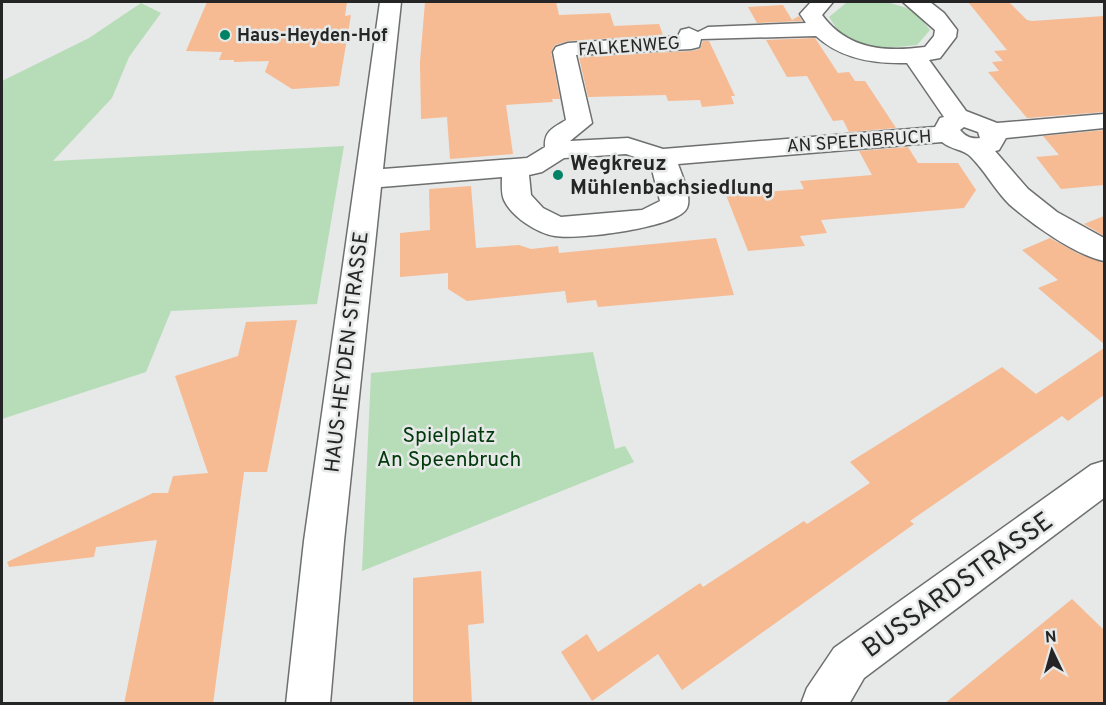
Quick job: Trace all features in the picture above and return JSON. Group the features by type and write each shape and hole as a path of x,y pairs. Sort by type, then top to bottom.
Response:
{"street":[{"name":"HAUS-HEYDEN-STRASSE","path":"308,704 324,541 390,2"},
{"path":"823,2 811,14 819,29 834,43 860,53 887,57 932,53 945,37 946,30 931,11 914,2"},
{"name":"FALKENWEG","path":"558,150 557,137 579,123 564,52 576,48 692,42 699,35 819,29"},
{"path":"914,56 954,127"},
{"path":"1104,121 984,139 1018,196 1047,219 1104,251"},
{"name":"AN SPEENBRUCH","path":"367,179 533,166 558,150 628,146 662,157 981,123 984,139"},
{"path":"515,167 517,198 533,215 557,227 604,224 647,219 674,206 673,191 662,157"},
{"name":"BUSSARDSTRASSE","path":"823,704 849,663 1104,477"}],"green space":[{"path":"887,2 914,10 930,30 917,45 878,49 842,37 829,17 846,3"},
{"path":"141,3 161,13 129,57 112,98 53,161 344,146 317,304 171,311 146,372 2,419 2,81 89,38"},
{"name":"Spielplatz An Speenbruch","path":"593,352 615,449 625,446 634,462 362,571 371,373"}],"building":[{"path":"207,2 347,2 345,16 351,15 339,86 292,89 265,72 269,61 234,62 234,60 219,60 222,52 186,51"},
{"path":"425,2 556,2 559,15 610,13 614,26 659,24 663,35 568,41 555,45 551,52 560,99 552,99 553,102 506,105 513,154 450,159 447,117 421,119 420,62"},
{"path":"968,2 1009,2 1027,20 1032,21 1104,16 1104,112 1027,118 988,72 999,71 992,62 1003,61 994,51 1007,50"},
{"path":"783,5 792,20 799,16 802,21 757,23 748,7"},
{"path":"815,38 838,73 849,72 855,81 865,81 896,128 849,132 843,120 833,121 807,76 787,77 766,40"},
{"path":"703,41 709,41 735,96 731,96 734,104 702,107 700,100 668,101 666,95 588,97 579,57 691,51 700,49"},
{"path":"1104,130 1104,185 1061,189 1036,157 1059,155 1043,136"},
{"path":"908,147 918,163 958,163 976,190 964,208 821,220 827,233 800,236 805,246 748,251 726,195 804,189 800,181 872,175 859,151"},
{"path":"471,186 476,248 519,245 531,249 558,246 559,253 716,238 734,295 598,307 596,300 567,303 565,291 467,301 448,289 448,273 400,277 400,233 430,230 429,189"},
{"path":"1104,216 1104,236 1084,224"},
{"path":"1050,238 1079,254 1104,263 1104,344 1038,288 1058,280 1022,250"},
{"path":"297,320 267,472 244,472 213,704 124,704 157,540 96,547 94,557 9,567 7,562 153,493 168,493 173,476 208,473 175,376 238,356 246,322"},
{"path":"1104,348 1104,395 1068,421 1062,416 910,521 914,524 682,690 658,654 592,701 561,652 587,634 598,652 700,583 703,587 804,521 807,524 870,483 850,462 1002,367 1036,394"},
{"path":"481,571 484,623 468,625 472,704 413,704 413,578"},
{"path":"1072,599 1104,630 1104,704 944,704"}],"place":[{"name":"Haus-Heyden-Hof","path":"225,35"},
{"name":"Wegkreuz Mühlenbachsiedlung","path":"558,175"}]}
